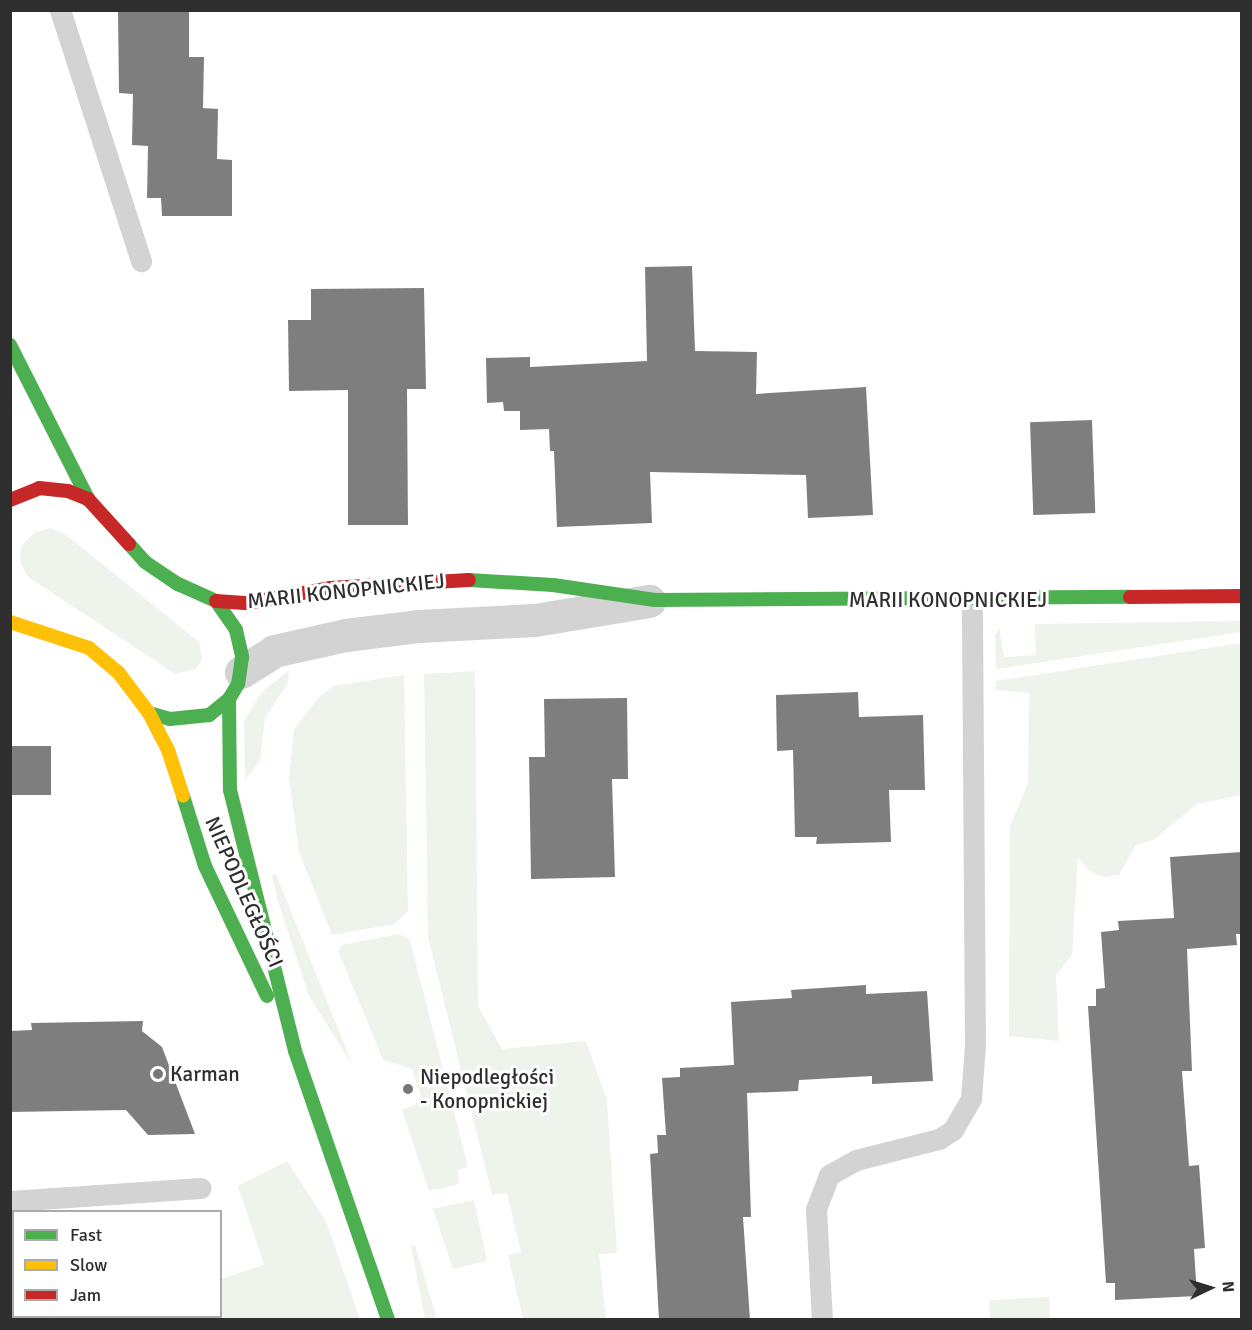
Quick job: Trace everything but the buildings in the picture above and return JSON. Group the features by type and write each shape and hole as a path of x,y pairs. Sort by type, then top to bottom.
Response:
{"street":[{"path":"10,345 88,498 145,562 178,584 216,601"},
{"path":"10,500 39,489 68,491 88,498"},
{"name":"MARII KONOPNICKIEJ","path":"216,601 248,603 330,588 449,579 553,585 655,600 972,600 1242,596"},
{"name":"MARII KONOPNICKIEJ","path":"235,686 274,651 346,635 419,626 535,621 655,600"},
{"name":"NIEPODLEGŁOŚCI","path":"216,601 236,630 235,686 226,758 230,790 294,1051 388,1320"},
{"name":"NIEPODLEGŁOŚCI","path":"10,622 89,648 118,672 149,713 168,750 206,866 294,1051"},
{"path":"149,713 170,718 209,715 235,686"}],"lane":[{"path":"60,10 141,261"},
{"path":"822,1320 816,1209 829,1175 856,1160 939,1139 953,1130 971,1099 975,1045 972,600"},
{"path":"10,1201 201,1188"}],"shaded area":[{"path":"50,528 66,535 199,642 202,659 196,669 175,674 27,576 20,561 22,545 34,533"},
{"path":"1241,621 1241,632 996,669 995,635 999,627 1004,657 1036,655 1035,624"},
{"path":"1241,643 1241,795 1197,804 1153,840 1136,845 1119,875 1103,877 1088,870 1078,857 1072,955 1056,975 1059,1041 1009,1036 1010,826 1028,783 1029,693 996,690 996,681"},
{"path":"289,670 288,683 265,718 260,761 245,780 244,721 261,693"},
{"path":"475,671 478,1006 502,1049 586,1041 607,1100 617,1253 599,1254 606,1319 523,1319 508,1255 521,1252 507,1193 492,1195 428,937 424,674"},
{"path":"404,675 408,911 395,924 332,935 299,852 289,778 294,729 319,697 334,686"},
{"path":"276,874 353,1066 309,996 279,905 272,876"},
{"path":"399,934 410,940 468,1167 458,1170 459,1184 429,1191 402,1110 423,1102 412,1069 383,1060 338,951 342,945"},
{"path":"287,1161 326,1221 360,1319 152,1319 222,1318 222,1279 264,1265 238,1186"},
{"path":"474,1200 487,1261 453,1269 433,1209"},
{"path":"415,1245 437,1319 425,1319 411,1246"},
{"path":"1049,1297 1050,1319 990,1320 989,1300"}],"traffic: fast":[{"path":"10,345 88,499"},
{"path":"129,544 145,562 178,584 216,601 236,630 242,657 238,684 229,699 209,715 170,719 149,713"},
{"path":"469,580 553,585 655,600 1130,597"},
{"path":"229,699 230,790 295,1051 388,1320"},
{"path":"183,796 205,866 267,996"}],"traffic: slow":[{"path":"10,622 89,648 118,672 149,713 168,750 183,796"}],"traffic: jam":[{"path":"10,500 39,488 68,491 88,499 129,544"},
{"path":"216,601 248,603 330,588 469,580"},
{"path":"1130,597 1242,596"}],"place":[{"name":"Karman","path":"158,1074"},
{"name":"Niepodległości - Konopnickiej","path":"408,1089"}]}
